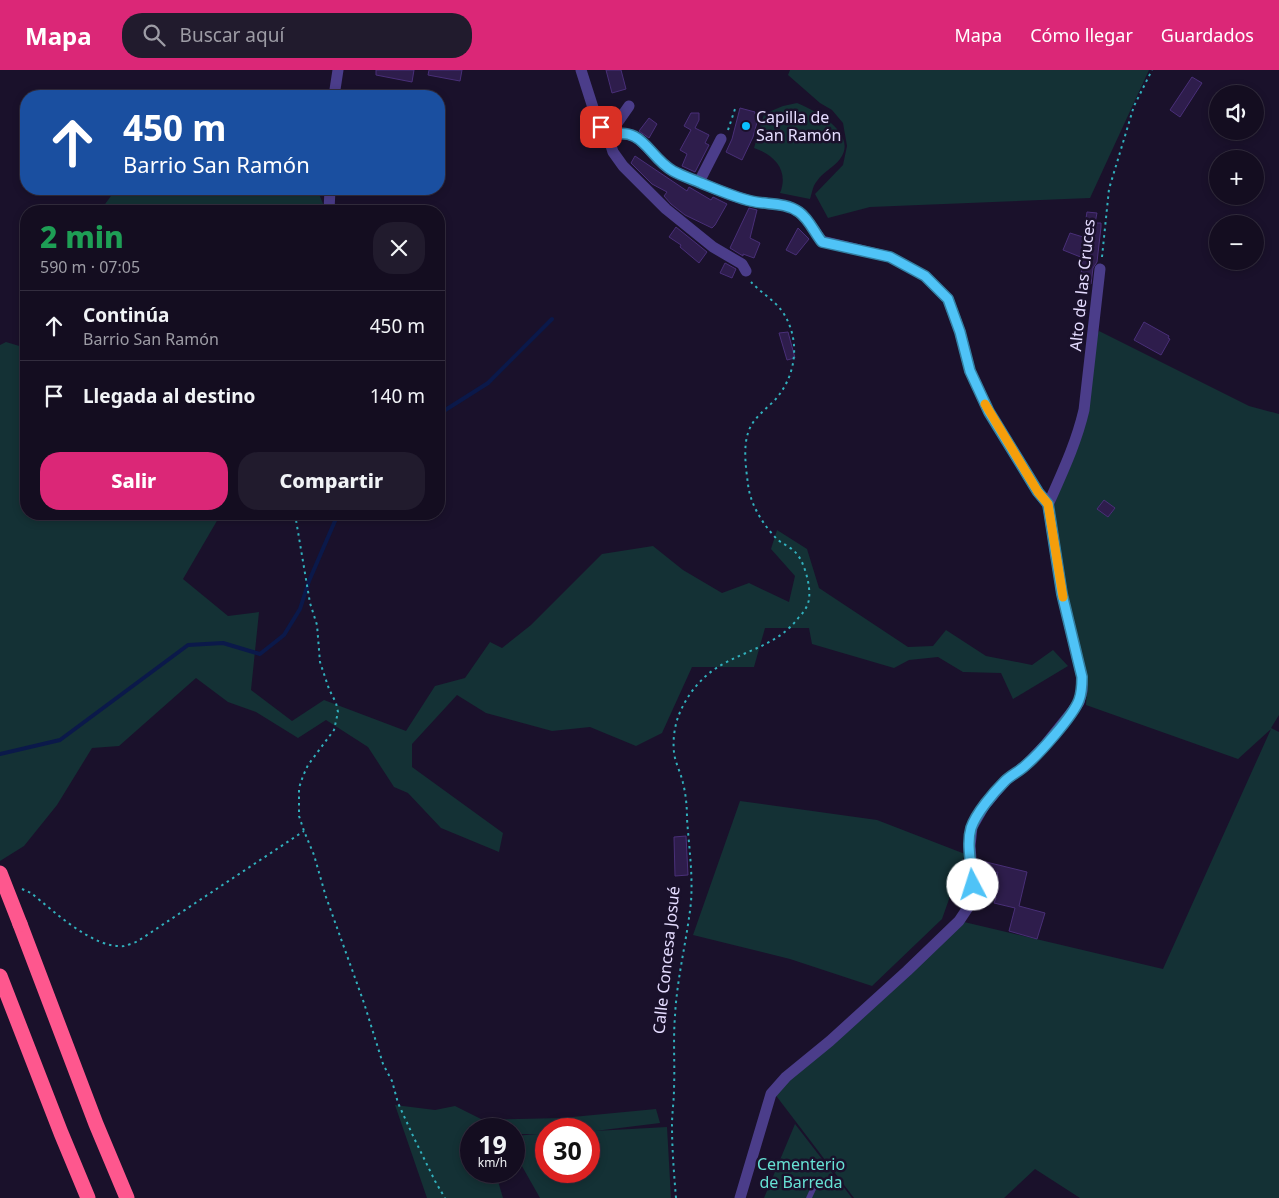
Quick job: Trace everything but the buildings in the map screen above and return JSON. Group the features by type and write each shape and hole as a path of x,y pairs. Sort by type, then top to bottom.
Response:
{"highway":[{"path":"0,873 96,1124 127,1198"},
{"path":"0,976 88,1198"}],"street":[{"path":"335,90 338,70"},
{"path":"581,70 596,117 611,135"},
{"path":"629,106 611,135 613,152 622,166 666,208 712,247 742,264 746,271"},
{"path":"611,135 621,132 636,136 664,165 681,175 727,194 752,202 785,206 798,211 806,218 822,242 890,257 925,276 948,299 960,332 970,371 989,412 1038,492 1048,504 1062,594 1082,677 1082,691 1079,702 1046,744 984,806 972,828 970,846 973,885 969,906 959,921 907,971 786,1077 771,1094 740,1198"},
{"path":"700,182 721,140"},
{"name":"Alto de las Cruces","path":"1048,504 1079,433 1084,410 1100,269"}],"lane":[{"path":"810,1198 814,1187"}],"path":[{"name":"Alto de las Cruces","path":"1100,269 1109,189 1134,106 1152,70"},
{"path":"721,140 728,130 736,106"},
{"name":"Calle Concesa Josué","path":"676,1198 672,1123 674,1086 673,1046 678,984 691,902 692,873 687,805 684,785 675,758 675,728 682,707 698,684 728,660 764,646 781,635 803,613 808,605 809,598 806,575 799,556 778,541 770,531 755,506 748,486 746,442 748,431 760,414 783,390 791,372 795,353 789,326 784,314 772,300 752,283 746,271"},
{"path":"296,520 310,603 317,625 320,662 338,712 334,730 308,765 299,788 299,816 314,855 326,897 364,1003 383,1064 392,1081 398,1103 414,1138 445,1198"},
{"path":"18,888 31,893 90,937 108,945 123,946 138,941 304,831"}],"green space":[{"path":"790,70 1149,70 1090,198 870,207 828,218 815,194 843,165 847,146 843,123 832,110 820,103 788,75"},
{"path":"797,103 824,117 839,132 844,141 844,150 840,159 816,183 810,199 780,193 783,178 778,165 768,155 754,148 764,114 783,106"},
{"path":"112,195 319,195 324,205 104,205"},
{"path":"1099,331 1249,406 1279,414 1279,715 1271,728 1279,732 1279,1198 1080,1198 1035,1169 1004,1198 854,1198 774,1093 964,922 1163,969 1271,729 1238,759 1086,705 1087,686 1073,629 1058,544 1054,506"},
{"path":"6,342 20,346 20,520 217,520 183,579 228,616 259,612 251,690 292,721 324,700 406,731 435,686 465,678 490,642 502,648 531,625 602,554 653,546 683,570 722,593 749,583 789,602 795,576 771,549 777,530 807,549 819,588 908,647 933,646 946,630 986,656 1032,665 1053,650 1068,666 1013,699 1001,673 963,672 938,657 909,660 894,668 812,644 809,628 765,628 754,667 692,667 662,733 636,746 590,727 552,731 486,713 457,695 412,744 412,767 503,833 499,852 441,828 408,793 394,787 368,747 326,720 298,738 256,712 228,702 196,678 119,746 92,748 57,805 24,846 0,861 0,345"},
{"path":"740,801 877,820 965,854 942,919 872,986 790,959 693,935"},
{"path":"395,1105 435,1110 455,1106 479,1118 460,1118 460,1183 499,1183 503,1198 427,1198"},
{"path":"656,1109 660,1123 600,1130 600,1118 562,1118"},
{"path":"525,1119 535,1119 535,1134 525,1134"},
{"name":"Cementerio de Barreda","path":"795,1124 852,1198 764,1198"},
{"path":"667,1127 671,1198 540,1198 525,1171 525,1135 535,1134 535,1183 600,1183 600,1131"}],"waterway":[{"path":"445,410 488,383 552,319"},
{"path":"0,754 60,740 188,645 223,643 260,654 284,635 300,609 309,581 335,520"}],"slow traffic":[{"path":"985,404 1038,492 1048,504 1063,597"}],"place":[{"name":"Capilla de San Ramón","path":"746,126"}],"route":[{"path":"601,127 608,136 621,132 636,136 656,158 672,171 718,191 752,202 785,206 798,211 806,218 822,242 890,257 925,276 948,299 960,332 970,371 989,412 1038,492 1048,504 1062,594 1080,662 1082,677 1082,691 1079,702 1071,714 1026,765 1005,781 984,806 972,828 970,846 973,885"}]}
